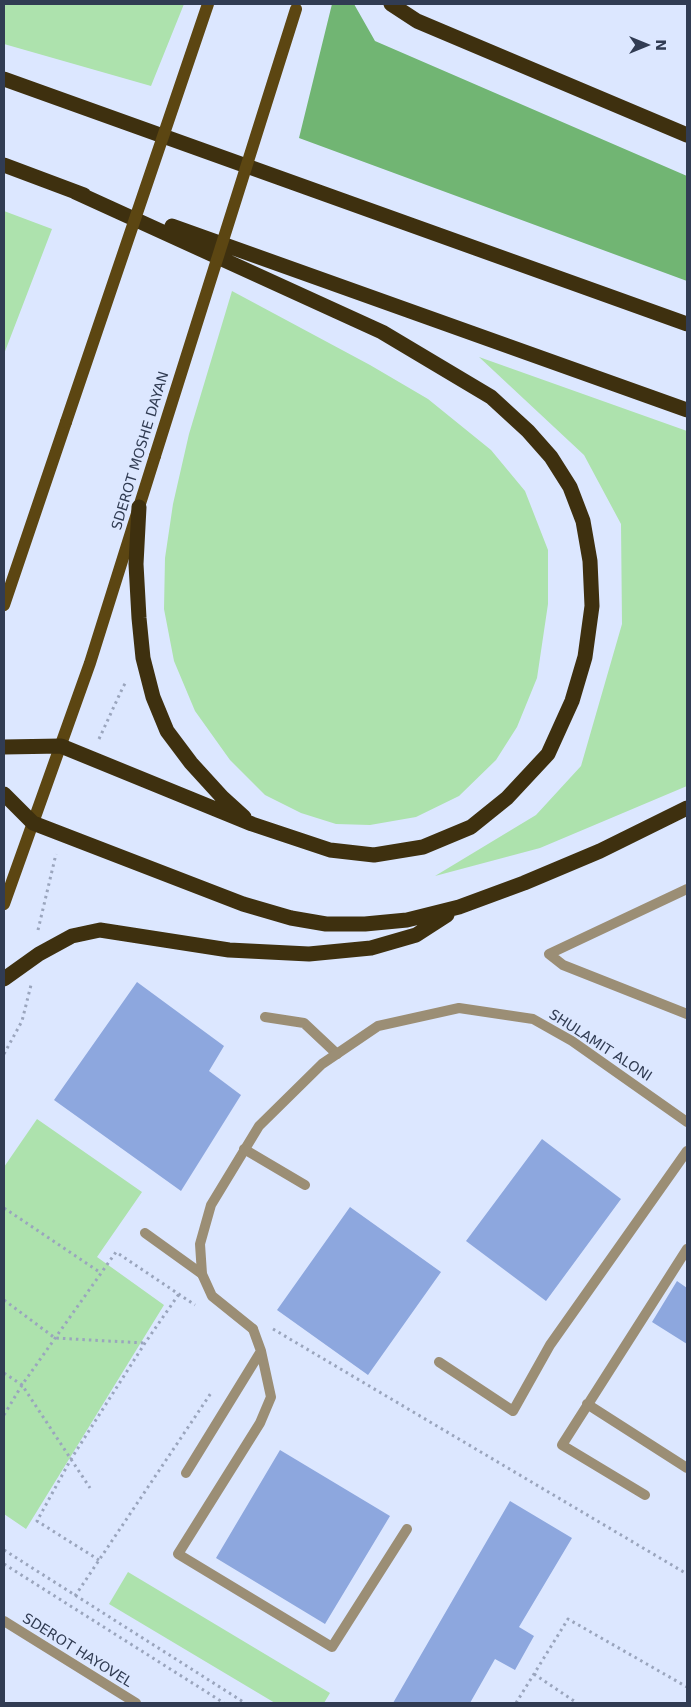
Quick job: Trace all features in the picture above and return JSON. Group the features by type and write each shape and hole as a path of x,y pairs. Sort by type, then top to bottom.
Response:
{"highway":[{"path":"391,4 417,21 687,135"},
{"path":"4,79 687,324"},
{"path":"4,165 687,410"},
{"path":"4,747 61,746 252,824 330,850 374,855 423,847 471,827 507,798 548,754 572,701 585,657 592,606 590,561 583,521 570,487 551,457 528,431 491,397 382,332 75,192"},
{"path":"139,507 136,564 138,618 143,658 153,697 167,731 191,763 222,797 252,824"},
{"path":"4,794 34,823 243,904 291,918 326,924 365,924 407,920 459,907 524,883 600,851 687,808"},
{"path":"4,979 39,954 72,936 100,930 229,950 309,954 371,948 416,935 459,907"}],"main road":[{"path":"4,605 208,4"},
{"name":"SDEROT MOSHE DAYAN","path":"4,904 90,663 297,7"}],"street":[{"path":"687,889 549,954 563,965 687,1014"},
{"name":"SHULAMIT ALONI","path":"253,1329 212,1296 202,1274 200,1244 211,1205 259,1126 322,1064 378,1026 458,1008 533,1019 572,1041 687,1122"},
{"path":"265,1017 304,1023 337,1054"},
{"path":"244,1149 305,1185"},
{"path":"439,1362 513,1411 550,1345 687,1151"},
{"path":"145,1234 202,1274"},
{"path":"645,1495 562,1445 687,1249"},
{"path":"253,1329 261,1351 271,1397 260,1423 178,1554 332,1647 407,1528"},
{"path":"186,1473 261,1351"},
{"path":"588,1404 687,1468"},
{"name":"SDEROT HAYOVEL","path":"4,1622 136,1703"}],"path":[{"path":"91,758 123,687 143,658"},
{"path":"4,1208 101,1273"},
{"path":"4,1415 22,1385 116,1252 195,1305"},
{"path":"99,1560 38,1521 71,1459 145,1343 179,1294"},
{"path":"4,1300 55,1338 145,1343"},
{"path":"253,1329 259,1321 687,1574"},
{"path":"4,1373 22,1385 90,1488"},
{"path":"75,1596 215,1387"},
{"path":"4,1550 245,1703"},
{"path":"4,1564 224,1703"},
{"path":"516,1703 568,1619 687,1687"},
{"path":"534,1674 577,1703"}],"green space":[{"path":"4,4 184,4 151,86 4,44"},
{"path":"332,4 354,4 375,41 687,176 687,281 299,138"},
{"path":"4,211 52,229 4,354"},
{"path":"232,291 370,365 428,399 491,450 525,491 548,550 548,604 537,678 517,727 496,760 459,796 416,817 370,825 336,824 301,813 265,795 230,760 195,711 174,661 164,609 165,558 173,504 189,434"},
{"path":"479,357 687,431 687,786 540,848 435,876 536,815 581,766 622,624 621,524 584,455"},
{"path":"37,1119 142,1192 97,1257 164,1305 26,1529 4,1514 4,1167"},
{"path":"128,1572 330,1693 324,1703 275,1703 109,1604"}],"building":[{"path":"137,982 224,1046 209,1071 241,1095 181,1191 54,1100"},
{"path":"542,1139 621,1199 546,1301 466,1241"},
{"path":"350,1207 441,1272 368,1375 277,1310"},
{"path":"677,1281 687,1288 687,1344 652,1322"},
{"path":"280,1450 390,1516 325,1624 216,1558"},
{"path":"510,1501 572,1538 519,1627 534,1636 515,1670 495,1659 470,1703 393,1703"}]}
